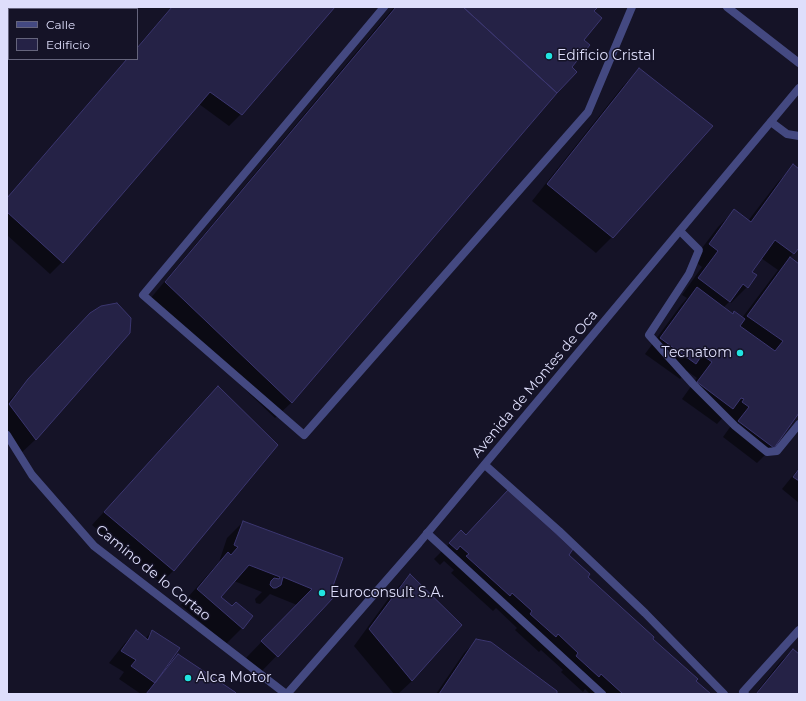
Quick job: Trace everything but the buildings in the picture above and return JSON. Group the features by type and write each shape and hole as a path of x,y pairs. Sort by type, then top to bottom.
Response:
{"street":[{"path":"384,7 143,296 304,435 588,112 632,7"},
{"path":"727,7 799,63"},
{"name":"Avenida de Montes de Oca","path":"286,694 427,534 799,88"},
{"path":"771,122 787,134 799,136"},
{"path":"680,231 699,250 688,274 649,335 704,395 735,426 767,452 776,451 799,424"},
{"name":"Camino de lo Cortao","path":"7,435 32,475 94,546 286,694"},
{"path":"485,464 559,531 639,607 724,694"},
{"path":"427,534 602,694"},
{"path":"745,694 743,692 799,630"}],"place":[{"name":"Edificio Cristal","path":"549,56"},
{"name":"Tecnatom","path":"740,353"},
{"name":"Euroconsult S.A.","path":"322,593"},
{"name":"Alca Motor","path":"188,678"}]}
